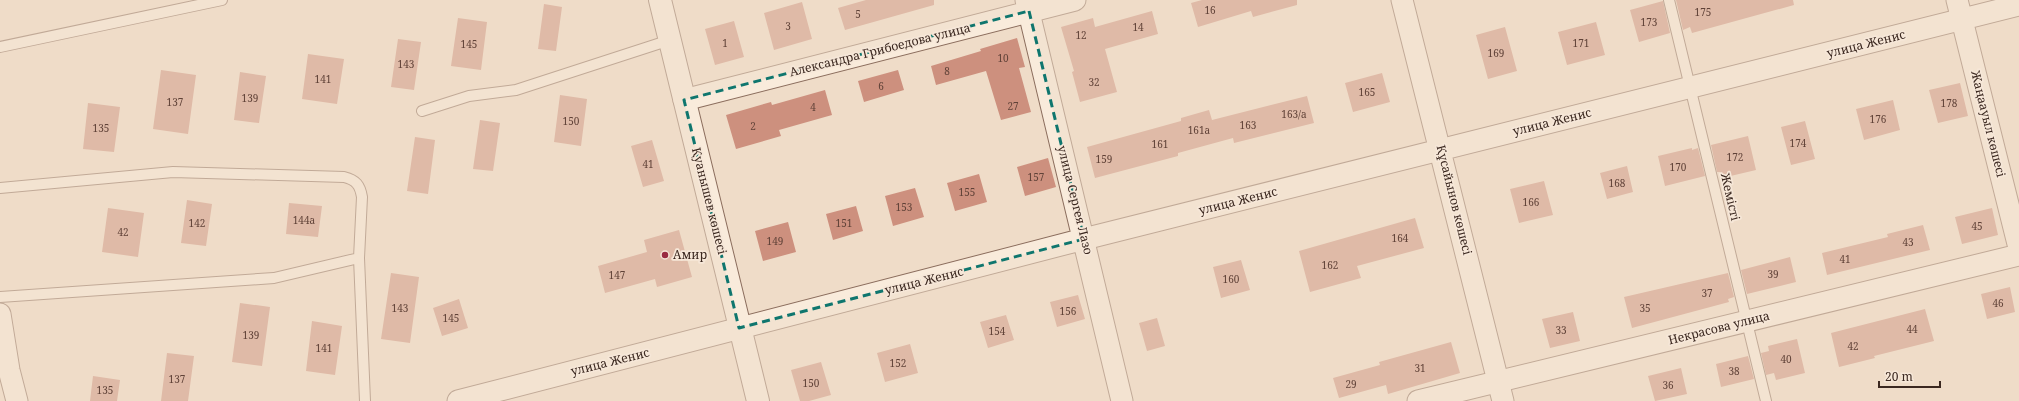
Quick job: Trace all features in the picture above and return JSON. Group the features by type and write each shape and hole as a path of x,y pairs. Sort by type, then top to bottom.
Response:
{"street":[{"name":"Қуанышев көшесі","path":"660,0 758,401"},
{"name":"Александра Грибоедова улица","path":"684,100 1028,6 1075,0"},
{"name":"Құсайынов көшесі","path":"1402,0 1503,401"},
{"name":"улица Женис","path":"458,401 1084,239 1691,88 1960,10 2019,5"},
{"name":"улица Сергея Лазо","path":"1028,6 1122,401"},
{"name":"Жаңаауыл көшесі","path":"1960,10 2019,248"},
{"name":"Некрасова улица","path":"1418,401 2019,255"},
{"path":"0,314 4,370 17,401"}],"lane":[{"path":"0,47 222,0"},
{"name":"Жемісті","path":"1669,0 1766,401"},
{"path":"422,111 469,96 516,90 670,40"},
{"path":"0,188 173,172 344,177 356,181 361,188 359,258 364,401"},
{"path":"0,297 274,278 359,258"}],"highlighted area":[{"path":"1029,11 1084,239 739,328 684,100"}],"building":[{"path":"866,0 934,0 934,5 845,30 838,8"},
{"path":"1202,0 1297,0 1297,5 1253,17 1251,11 1198,27 1191,3"},
{"path":"1676,0 1793,0 1794,5 1692,33 1690,27 1683,30"},
{"path":"1663,1 1670,33 1639,42 1630,10"},
{"path":"802,2 812,39 774,50 764,13"},
{"path":"544,4 562,7 556,51 538,49"},
{"path":"1152,11 1158,34 1105,49 1117,92 1080,102 1072,72 1074,71 1061,27 1093,18 1095,27"},
{"path":"458,18 487,22 481,70 451,66"},
{"path":"734,21 744,57 715,65 705,29"},
{"path":"1596,22 1605,55 1567,65 1558,32"},
{"path":"1505,27 1517,71 1488,79 1476,35"},
{"path":"1017,38 1025,67 1019,68 1031,112 1001,120 986,71 936,85 931,66 981,51 980,49"},
{"path":"398,39 421,42 414,90 391,87"},
{"path":"308,54 344,59 337,104 302,99"},
{"path":"161,70 196,75 188,134 153,129"},
{"path":"898,70 904,90 864,102 858,81"},
{"path":"240,72 266,76 259,123 234,120"},
{"path":"1382,73 1390,102 1353,112 1345,83"},
{"path":"1960,83 1968,116 1938,123 1929,90"},
{"path":"825,90 832,115 779,130 781,136 736,149 726,115 771,102 772,105"},
{"path":"560,95 587,99 581,146 554,142"},
{"path":"1307,96 1314,123 1234,143 1233,138 1178,153 1178,156 1095,178 1087,147 1181,121 1181,118 1209,110 1212,120"},
{"path":"1893,100 1900,130 1864,140 1856,109"},
{"path":"88,103 120,107 114,152 83,149"},
{"path":"480,120 500,123 493,171 473,169"},
{"path":"1805,121 1815,159 1791,165 1781,127"},
{"path":"1748,136 1756,170 1722,178 1720,172 1717,172 1711,145"},
{"path":"415,137 435,140 428,194 407,191"},
{"path":"652,140 664,181 643,187 631,146"},
{"path":"1692,148 1692,150 1698,148 1705,176 1665,186 1658,156"},
{"path":"1048,158 1056,187 1025,196 1017,167"},
{"path":"1627,166 1633,192 1607,199 1600,173"},
{"path":"979,174 987,202 955,211 947,183"},
{"path":"1544,181 1553,215 1519,223 1510,189"},
{"path":"915,188 924,217 893,226 885,196"},
{"path":"187,200 212,204 206,246 181,243"},
{"path":"289,203 322,206 318,237 286,234"},
{"path":"856,206 863,231 833,240 826,214"},
{"path":"108,208 144,213 138,257 102,252"},
{"path":"1992,208 1998,235 1962,244 1955,217"},
{"path":"1415,218 1424,248 1357,266 1361,278 1310,292 1299,251"},
{"path":"788,222 796,252 763,261 755,231"},
{"path":"1923,225 1930,250 1827,275 1822,253 1888,237 1887,234"},
{"path":"679,230 692,277 657,287 655,279 605,293 598,266 647,252 644,240"},
{"path":"1790,257 1796,282 1747,294 1741,270"},
{"path":"1241,260 1250,290 1221,298 1213,267"},
{"path":"391,273 419,277 410,343 381,339"},
{"path":"1728,273 1734,297 1728,299 1729,302 1632,328 1624,297"},
{"path":"2010,287 2015,312 1987,319 1981,294"},
{"path":"1078,295 1085,319 1057,327 1050,302"},
{"path":"459,299 468,328 442,336 433,308"},
{"path":"240,303 270,307 262,366 232,362"},
{"path":"1925,309 1934,341 1874,356 1875,358 1839,367 1831,333"},
{"path":"1573,312 1580,341 1550,348 1542,319"},
{"path":"1006,315 1014,340 988,348 980,322"},
{"path":"1157,318 1165,346 1147,351 1139,323"},
{"path":"312,321 342,326 335,375 306,371"},
{"path":"1797,339 1805,373 1776,380 1774,373 1766,375 1761,353 1769,351 1768,346"},
{"path":"1451,342 1460,373 1388,394 1386,385 1339,398 1333,378 1380,365 1379,362"},
{"path":"910,344 918,373 885,382 877,353"},
{"path":"167,353 194,356 188,401 161,401"},
{"path":"1748,356 1754,379 1721,387 1716,364"},
{"path":"821,362 831,395 809,401 800,401 791,370"},
{"path":"1681,368 1687,394 1655,401 1648,376"},
{"path":"93,376 120,380 117,401 90,401"}],"place":[{"name":"Амир","path":"665,255"}]}
